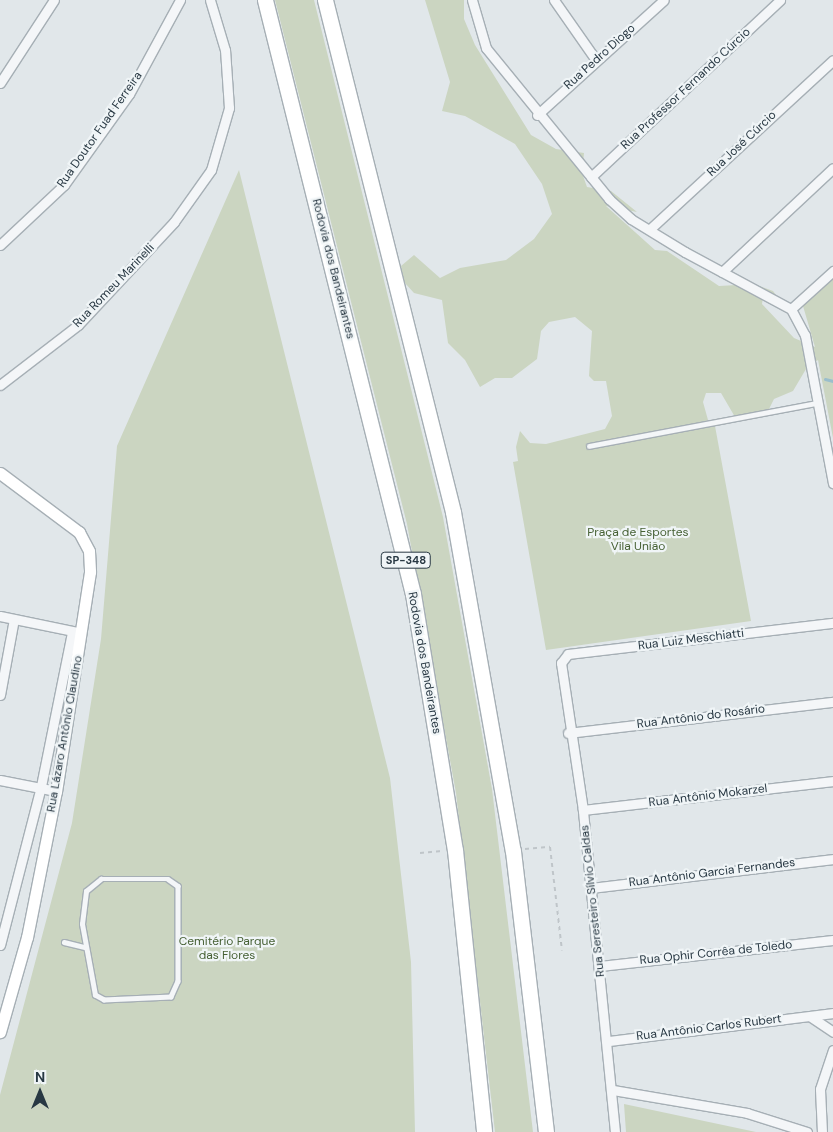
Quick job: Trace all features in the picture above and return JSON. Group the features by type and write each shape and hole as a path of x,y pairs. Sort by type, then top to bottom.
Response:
{"highway":[{"name":"Rodovia dos Bandeirantes","path":"265,0 398,524 455,850 479,1048 484,1132"},
{"path":"325,0 453,512 513,850 546,1132"}],"main road":[{"name":"Rua Lázaro Antônio Claudino","path":"0,473 60,515 79,532 89,551 56,791 26,937 0,1032"}],"street":[{"path":"0,83 54,0"},
{"name":"Rua Doutor Fuad Ferreira","path":"0,245 64,185 129,94 180,0"},
{"name":"Rua Romeu Marinelli","path":"0,385 78,326 174,222 211,170 229,108 225,50 210,0"},
{"path":"472,0 486,48 537,115 591,177 631,219 722,272 791,309 805,336 833,483"},
{"path":"554,0 596,60"},
{"name":"Rua Pedro Diogo","path":"537,115 664,0"},
{"name":"Rua Professor Fernando Cúrcio","path":"591,177 780,0"},
{"name":"Rua José Cúrcio","path":"650,229 833,60"},
{"path":"722,272 833,168"},
{"path":"791,309 833,271"},
{"path":"0,616 77,632 41,786 0,945"},
{"path":"0,695 14,619"},
{"name":"Rua Luiz Meschiatti","path":"560,670 568,654 833,623"},
{"name":"Rua Seresteiro Sílvio Caldas","path":"560,670 568,733 583,810 609,1040 615,1132"},
{"name":"Rua Antônio do Rosário","path":"568,733 833,702"},
{"path":"0,780 41,786 56,791"},
{"name":"Rua Antônio Mokarzel","path":"583,810 833,781"},
{"name":"Rua Antônio Garcia Fernandes","path":"591,888 833,859"},
{"name":"Rua Ophir Corrêa de Toledo","path":"600,966 833,940"},
{"name":"Rua Antônio Carlos Rubert","path":"609,1040 833,1014"},
{"path":"808,1016 833,1032"},
{"path":"822,1132 820,1089 833,1050"},
{"path":"613,1090 747,1112 807,1132"}],"lane":[{"path":"589,446 817,403"},
{"path":"144,878 168,879 178,886 178,981 171,997 104,1000 95,995 84,946 82,924 91,883 101,879 144,878"},
{"path":"64,942 84,946"}],"path":[{"path":"513,850 550,846 562,950"},
{"path":"420,853 455,850"}],"green space":[{"path":"275,0 314,0 443,517 492,789 533,1132 495,1132 456,793 407,524"},
{"name":"Praça de Esportes Vila União","path":"425,0 464,0 464,19 475,45 531,135 556,149 584,153 582,173 587,187 611,191 637,212 606,206 655,250 667,251 719,286 754,284 773,291 776,295 763,297 762,304 794,338 815,347 803,306 833,279 833,438 818,360 806,369 793,391 774,399 768,411 735,417 721,393 706,393 703,402 708,420 679,432 715,426 751,621 546,650 513,462 518,461 516,447 520,431 530,443 546,444 605,429 612,416 606,381 594,381 589,376 592,331 575,317 549,322 541,331 537,359 512,378 495,378 480,387 465,360 448,343 442,300 414,293 404,282 401,266 414,255 440,278 460,268 506,260 534,239 552,214 542,184 515,144 465,116 442,111 450,82"},
{"name":"Cemitério Parque das Flores","path":"239,170 390,778 411,962 415,1132 0,1132 0,1095 72,823 101,639 117,446"},
{"path":"624,1104 756,1132 626,1132"}],"waterway":[{"path":"825,379 833,381"}]}
